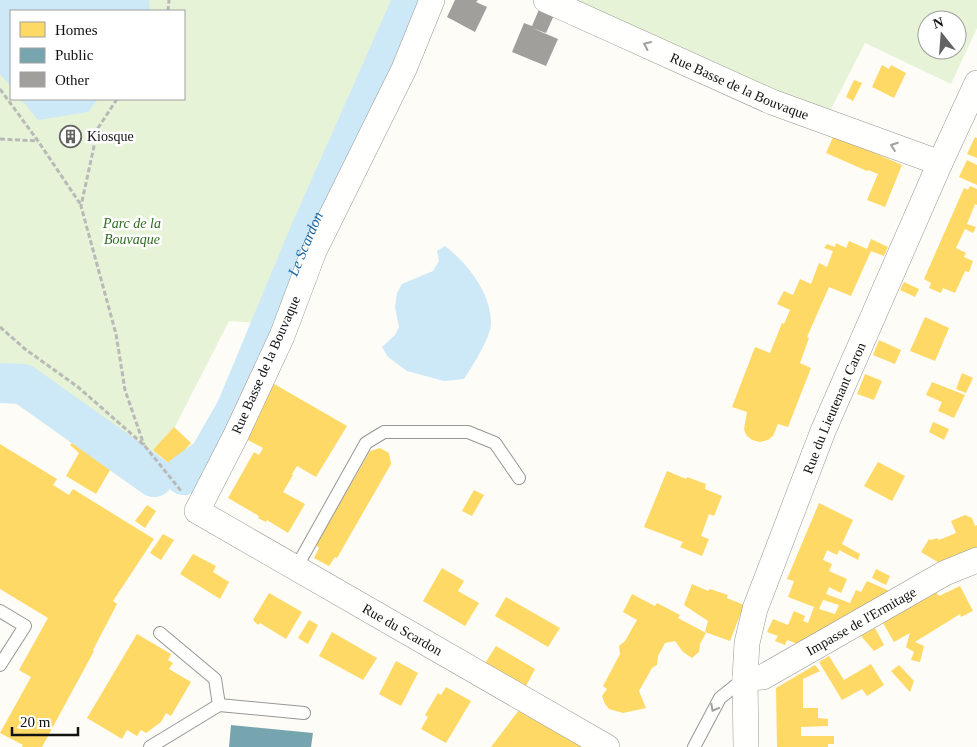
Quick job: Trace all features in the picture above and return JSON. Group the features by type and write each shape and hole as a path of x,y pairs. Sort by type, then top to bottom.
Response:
{"street":[{"name":"Rue Basse de la Bouvaque","path":"197,511 236,435 282,336 314,251 404,69 432,0"},
{"name":"Rue Basse de la Bouvaque","path":"546,0 772,102 940,163"},
{"name":"Rue du Lieutenant Caron","path":"746,747 745,678 747,643 755,609 823,431 977,82"},
{"name":"Rue du Scardon","path":"197,511 607,747"},
{"name":"Impasse de l'Ermitage","path":"745,678 763,677 944,574 977,560"},
{"path":"730,747 746,719"}],"lane":[{"path":"296,568 366,443 384,432 468,432 495,443 519,478"},
{"path":"0,612 25,626 0,666"},
{"path":"160,633 215,679 219,705"},
{"path":"694,747 720,698 745,678"},
{"path":"150,747 219,705 304,713"}],"path":[{"path":"0,89 38,141 81,206 116,334 125,390 144,445"},
{"path":"81,206 98,128 116,100"},
{"path":"0,139 38,141"},
{"path":"0,327 25,349 78,387 144,445 197,511"}],"green space":[{"name":"Parc de la Bouvaque","path":"0,0 425,0 274,324 229,321 155,466 0,366"},
{"path":"553,0 977,0 977,28 967,50 967,10 917,10 917,60 962,60 951,84 865,43 829,113"}],"water":[{"path":"0,0 149,0 150,10 10,10 10,85 0,74"},
{"path":"22,100 97,100 88,112 38,120"},
{"path":"445,246 470,270 483,290 490,312 491,323 485,344 464,379 444,381 407,371 388,357 382,347 395,335 399,327 395,307 397,293 402,284 433,271 439,261 437,251"}],"building: Homes":[{"path":"882,65 889,69 891,65 906,73 894,98 872,87"},
{"path":"854,80 862,83 853,101 846,97"},
{"path":"834,135 902,165 885,207 867,200 878,174 826,153"},
{"path":"975,137 977,138 977,158 967,154"},
{"path":"967,160 977,165 977,185 959,177"},
{"path":"970,186 977,189 977,205 975,204 967,224 976,227 973,233 965,229 956,248 966,253 964,257 973,261 969,272 965,271 955,293 943,288 941,293 929,288 931,283 924,279 964,188 968,190"},
{"path":"871,239 888,247 884,256 871,251 851,296 829,287 807,337 809,338 800,363 811,368 788,427 778,424 773,436 768,440 760,442 752,440 746,435 744,429 747,412 732,407 755,347 770,353 782,323 784,324 790,310 777,304 784,291 793,295 800,279 811,284 819,263 827,267 833,251 824,248 827,244 835,247 836,243 846,248 849,241 867,249"},
{"path":"904,282 919,289 915,297 900,290"},
{"path":"925,317 949,328 935,361 910,351"},
{"path":"879,340 901,350 895,364 873,355"},
{"path":"962,373 973,378 966,393 956,389"},
{"path":"865,374 882,381 874,400 857,394"},
{"path":"269,381 347,426 316,477 297,466 292,474 283,492 305,504 288,533 267,520 266,522 258,518 259,516 228,498 254,452 259,455 263,448 242,437"},
{"path":"932,382 965,395 954,418 938,411 942,402 926,395"},
{"path":"61,421 113,465 96,494 66,476 79,453 70,445 72,443 57,430 59,427 57,425"},
{"path":"933,422 949,429 944,440 929,432"},
{"path":"174,427 191,443 171,465 153,450"},
{"path":"0,444 57,479 53,485 69,495 73,489 154,539 113,601 117,604 42,747 22,747 23,745 0,733 31,677 19,670 48,618 0,589"},
{"path":"380,448 389,453 391,464 337,558 335,557 329,566 314,558 319,548 316,545 370,451"},
{"path":"878,462 905,476 892,501 864,486"},
{"path":"667,471 686,479 687,477 706,484 705,489 722,496 714,516 709,514 701,536 709,539 702,556 680,547 683,542 644,527"},
{"path":"474,490 484,495 472,516 462,511"},
{"path":"819,503 853,520 842,544 860,554 858,560 839,550 837,555 827,550 823,560 832,564 829,571 847,579 841,593 829,587 826,594 850,603 856,590 861,592 867,581 892,592 801,645 787,640 785,645 775,641 778,636 767,632 773,619 788,625 794,611 805,616 803,621 808,623 814,607 788,597 794,581 787,579","holes":["823,600 839,605 835,614 819,609"]},
{"path":"147,505 156,511 145,528 135,521"},
{"path":"965,515 972,518 975,526 977,525 977,548 956,555 941,564 921,552 929,539 937,538 939,540 956,533 951,521"},
{"path":"163,534 174,540 161,560 150,553"},
{"path":"193,554 216,566 213,572 229,582 220,599 180,574"},
{"path":"442,568 464,581 458,591 479,603 465,626 423,601"},
{"path":"876,569 890,576 886,585 872,578"},
{"path":"692,584 708,591 710,589 728,595 727,598 744,605 730,641 705,632 708,621 684,605"},
{"path":"960,586 973,611 961,617 960,614 915,642 924,646 920,662 911,660 914,652 906,647 910,633 894,642 883,623 936,592 939,596"},
{"path":"269,593 302,612 286,639 260,623 258,625 253,620"},
{"path":"632,594 655,606 657,603 680,615 678,618 706,633 700,644 699,652 692,658 683,652 675,641 665,643 658,656 657,665 652,668 639,691 646,708 623,713 609,709 602,696 607,689 603,686 620,654 619,646 625,641 637,620 623,612"},
{"path":"506,597 560,628 548,647 495,616"},
{"path":"309,620 318,625 308,644 298,638"},
{"path":"875,628 884,645 874,651 861,636"},
{"path":"332,632 377,658 363,680 319,656"},
{"path":"137,634 171,654 168,660 173,663 169,669 191,682 171,716 166,713 161,722 146,733 141,730 137,736 127,730 122,739 87,718"},
{"path":"496,646 535,669 525,688 484,665"},
{"path":"829,656 844,680 871,664 884,685 867,696 862,689 842,700 819,662"},
{"path":"396,661 418,673 401,706 379,694"},
{"path":"815,665 820,671 803,679 803,708 818,708 818,718 828,719 828,726 801,727 801,736 834,736 834,744 828,744 828,747 777,747 776,688"},
{"path":"899,665 914,681 910,692 891,671"},
{"path":"446,687 471,701 446,743 421,729 428,717 425,715 438,693 441,695"},
{"path":"519,710 586,747 491,747"}],"building: Public":[{"path":"231,725 313,733 311,747 229,747"}],"building: Other":[{"path":"455,0 478,0 476,2 487,7 475,32 447,17"},
{"path":"540,7 555,13 546,33 532,28 558,39 546,66 512,52 524,23 532,26"},
{"name":"Kiosque","path":"71,126 79,129 82,137 79,145 71,148 63,145 60,137 63,129"}],"waterway":[{"name":"Le Scardon","path":"184,475 209,457 236,410 311,230 413,0"},
{"name":"Le Scardon","path":"0,383 23,384 154,477"}],"place":[{"name":"Kiosque","path":"71,136"}]}
